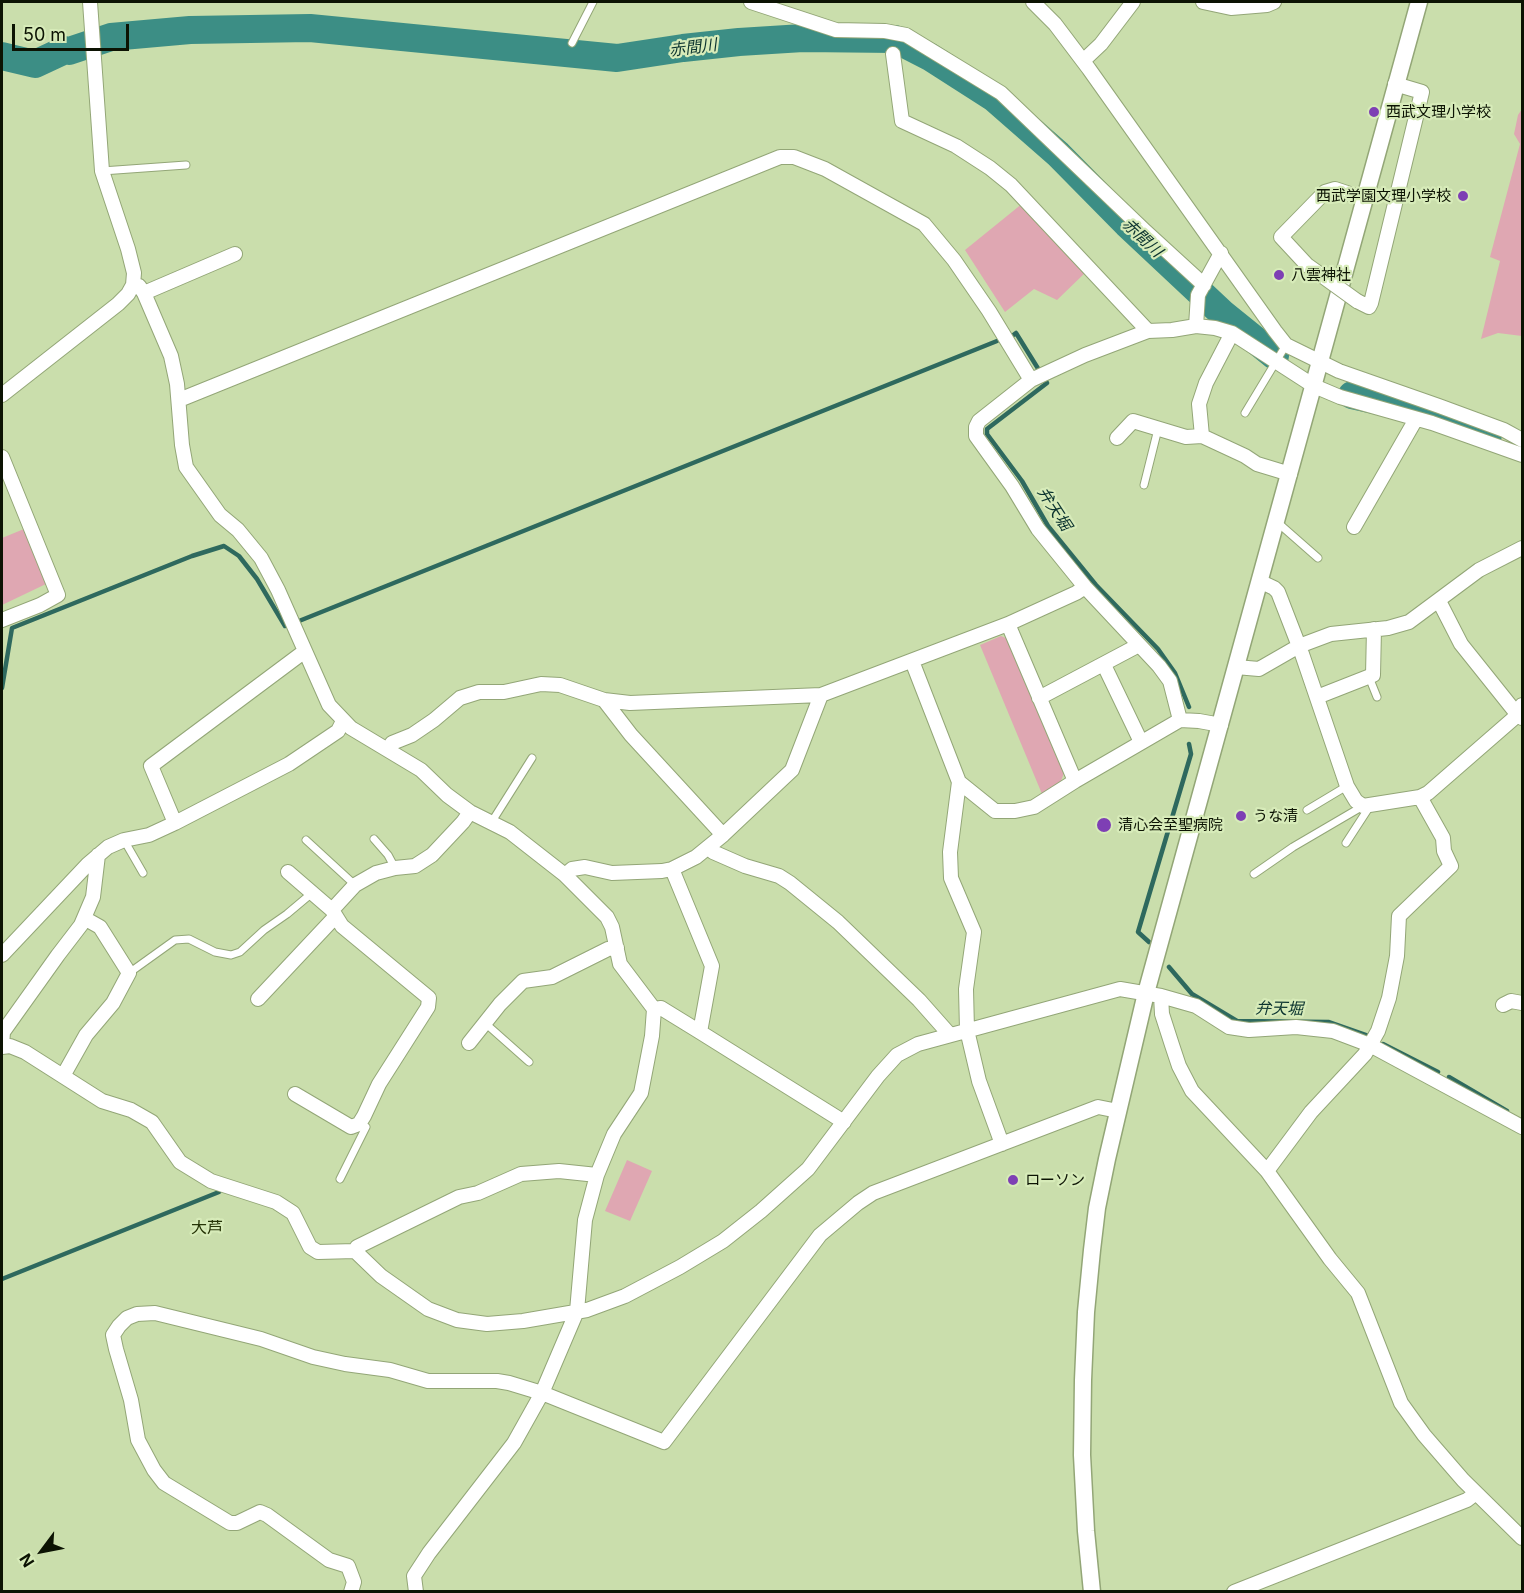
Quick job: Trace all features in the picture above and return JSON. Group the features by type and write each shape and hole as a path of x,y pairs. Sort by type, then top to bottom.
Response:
{"street":[{"path":"90,2 102,171 139,289 171,356 179,400 186,467 220,515 238,530 261,558 278,590 329,705 351,728 421,770 447,795 470,812 510,832 566,875 607,917 612,927 620,964 654,1009 652,1036 641,1093 614,1134 597,1175 585,1220 577,1311 542,1393 514,1443 414,1576 416,1592"},
{"path":"751,2 836,30 906,35 1001,93 1144,231 1201,290"},
{"path":"1033,2 1083,61 1286,345 1338,371 1504,430 1522,440"},
{"path":"1083,61 1101,44 1133,2"},
{"path":"1203,2 1231,8 1274,2"},
{"path":"1092,1592 1082,1455 1086,1312 1097,1208 1118,1111 1154,995 1236,667 1419,2"},
{"path":"892,54 902,122 956,146 1011,185 1148,331"},
{"path":"1365,199 1335,189 1325,192 1281,237 1307,264 1357,301 1369,307 1422,92 1395,84"},
{"path":"179,400 780,157 794,158 825,169 924,224 954,260 989,311 1039,376"},
{"path":"1196,326 1201,290 1221,253"},
{"path":"2,395 128,294 235,254"},
{"path":"1180,720 1170,681 1085,587 1038,529 1012,486 976,436 979,421 1039,376 1084,355 1148,331 1196,326 1232,333 1314,386 1341,397 1432,423 1522,455"},
{"path":"1202,436 1199,404 1206,383 1232,333"},
{"path":"1432,423 1439,406"},
{"path":"1354,527 1416,419"},
{"path":"1118,438 1132,421 1186,437 1202,436 1257,464 1290,474"},
{"path":"2,458 58,594 40,605 2,620"},
{"path":"1236,667 1259,669 1299,646 1331,634 1388,628 1409,622 1479,570 1522,548"},
{"path":"1259,581 1278,592 1347,786 1356,801 1366,806 1420,797 1428,793 1521,712 1461,644 1439,601"},
{"path":"388,750 392,743 412,735 435,720 460,698 479,692 504,692 541,684 560,685 604,700 630,703 821,695 1008,624 1085,587"},
{"path":"1008,624 1075,781"},
{"path":"1317,697 1373,675 1374,629"},
{"path":"1039,698 1139,645"},
{"path":"175,823 151,766 305,651"},
{"path":"912,661 959,782 950,852 951,878 974,932 966,989 967,1030 979,1081 1002,1144"},
{"path":"1104,665 1142,742"},
{"path":"566,875 572,869 585,867 612,873 672,869 696,857 723,835 792,770 821,695"},
{"path":"604,700 631,735 723,835"},
{"path":"959,782 995,811 1015,811 1034,807 1180,720 1221,725"},
{"path":"2,955 108,847 175,823 289,765 338,731 343,721"},
{"path":"1267,1171 1311,1112 1370,1046 1378,1031 1389,998 1397,956 1399,916 1451,866 1444,851 1443,838 1420,797"},
{"path":"258,999 333,914 355,885 376,873 415,866 432,855 464,822 470,812"},
{"path":"709,847 713,852 745,866 778,876 790,883 846,930 919,1000 950,1035"},
{"path":"98,855 93,897 81,925 3,1032 2,1047 10,1046 26,1052 102,1101 131,1110 152,1122 180,1162 211,1181 276,1202 293,1213 310,1247 318,1252 355,1251 381,1276 428,1309 458,1320 487,1324 523,1321 587,1310 625,1296 723,1241 761,1211 808,1169 878,1076 897,1055 918,1044 1120,989 1196,1006 1229,1027 1250,1030 1296,1027 1333,1031 1370,1046 1522,1127"},
{"path":"672,869 712,966 700,1032"},
{"path":"288,872 312,892 342,926 429,998 428,1007 379,1084 359,1124 351,1127 295,1094"},
{"path":"63,1076 86,1035 113,1003 129,973 100,927 84,918"},
{"path":"469,1043 514,988 523,981 552,977 608,949 617,948"},
{"path":"1154,995 1179,1066 1192,1091 1267,1171 1358,1293 1401,1403 1424,1435 1476,1493 1522,1538"},
{"path":"1503,1005 1511,1001 1522,1003"},
{"path":"654,1009 661,1008 844,1122"},
{"path":"351,1592 354,1582 348,1566 329,1560 267,1515 260,1512 237,1523 230,1523 164,1483 154,1470 138,1440 131,1400 113,1335 118,1326 127,1318 137,1314 155,1313 261,1339 313,1357 390,1370 428,1381 497,1381 542,1393 664,1442 820,1235 858,1203 873,1194 1098,1107 1118,1111"},
{"path":"355,1251 357,1247 459,1197 478,1193 520,1174 559,1171 597,1175"},
{"path":"1234,1592 1467,1500 1476,1493"}],"lane":[{"path":"572,43 593,2"},
{"path":"102,171 186,165"},
{"path":"1245,413 1286,345"},
{"path":"1144,485 1158,429"},
{"path":"1276,521 1318,558"},
{"path":"1369,677 1377,697"},
{"path":"491,823 532,758"},
{"path":"1307,810 1347,786"},
{"path":"1346,843 1366,806"},
{"path":"1254,874 1293,847 1366,806"},
{"path":"374,839 388,855 395,868"},
{"path":"123,840 143,873"},
{"path":"306,840 355,885"},
{"path":"129,973 175,940 189,939 215,952 231,955 240,952 312,892"},
{"path":"485,1023 529,1062"},
{"path":"340,1179 366,1127 359,1124"}],"shaded area":[{"path":"1522,109 1522,336 1498,333 1481,339 1500,261 1490,257 1520,144 1514,134 1518,115"},
{"path":"1023,203 1087,271 1057,300 1034,289 1005,312 965,250"},
{"path":"24,529 46,584 2,605 2,538"},
{"path":"1001,636 1008,639 1064,773 1059,786 1042,794 980,645"},
{"path":"627,1160 652,1171 630,1221 605,1211"}],"waterway":[{"name":"赤間川","path":"2,56 35,64 65,50 69,51 111,37 190,30 310,28 617,58 739,42 803,38 895,39 930,57 994,98 1058,154 1127,224 1223,314 1275,356"},
{"name":"弁天堀","path":"1012,336 1016,333 1047,383 987,429 987,434 1022,481 1048,526 1096,585 1158,649 1175,673 1189,707"},
{"path":"299,621 997,341"},
{"name":"赤間川","path":"1352,395 1406,407 1488,435"},
{"path":"2,688 12,628 192,556 224,546 239,556 257,579 285,626"},
{"name":"弁天堀","path":"1149,942 1138,932 1191,754 1189,744"},
{"name":"弁天堀","path":"1169,967 1192,994 1237,1021 1329,1022 1369,1036"},
{"name":"弁天堀","path":"1383,1044 1438,1072"},
{"name":"弁天堀","path":"1449,1077 1507,1111"},
{"path":"2,1279 219,1192"}],"place":[{"name":"西武文理小学校","path":"1374,112"},
{"name":"西武学園文理小学校","path":"1463,196"},
{"name":"八雲神社","path":"1279,275"},
{"name":"うな清","path":"1241,816"},
{"name":"清心会至聖病院","path":"1104,825"},
{"name":"ローソン","path":"1013,1180"}],"district":[{"name":"大芦","path":"207,1228"}]}
